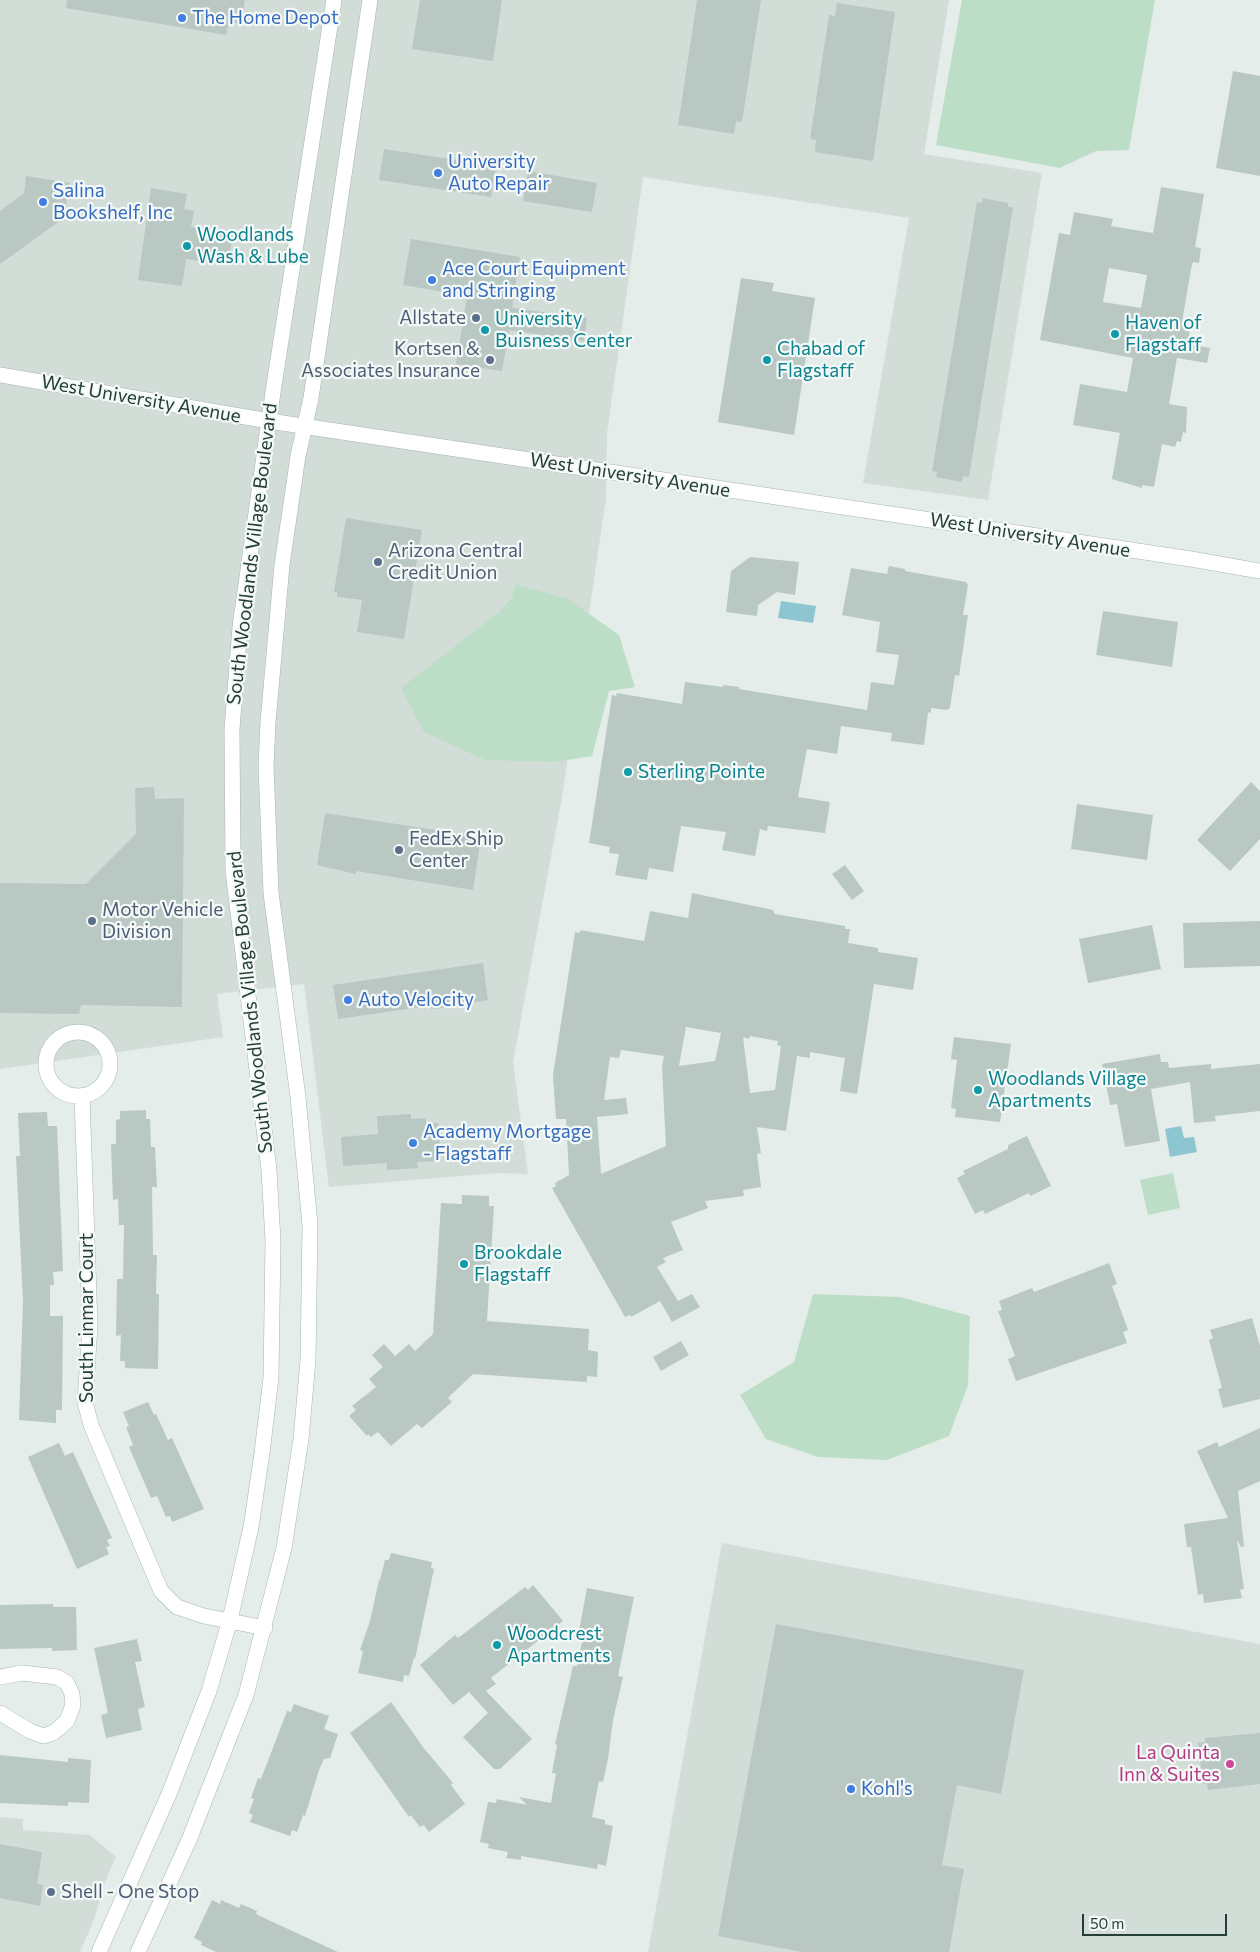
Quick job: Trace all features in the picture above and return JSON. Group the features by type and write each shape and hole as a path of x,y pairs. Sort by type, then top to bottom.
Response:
{"street":[{"name":"South Woodlands Village Boulevard","path":"99,1952 189,1747 209,1691 230,1620 251,1527 262,1453 271,1378 274,1241 269,1170 237,920 231,811 232,729 240,628 268,421 334,0"},
{"name":"South Woodlands Village Boulevard","path":"138,1952 189,1840 246,1695 265,1628 284,1548 293,1498 306,1387 310,1314 309,1207 298,1097 272,901 266,766 268,722 282,565 370,0"},
{"name":"West University Avenue","path":"0,375 268,421 1191,559 1260,571"},
{"path":"78,1032 93,1036 104,1045 110,1064 104,1083 97,1090 82,1097 67,1094 57,1089 50,1080 46,1070 46,1058 54,1044 67,1034 78,1032"},
{"name":"South Linmar Court","path":"82,1097 90,1325 85,1402 91,1425 161,1591 177,1607 204,1616 265,1628"},
{"path":"0,1677 22,1673 57,1677 66,1683 72,1694 73,1705 67,1721 53,1733 43,1736 30,1731 0,1712"}],"shaded area":[{"path":"0,0 949,0 924,154 1042,173 988,500 863,483 909,218 643,177 607,433 606,498 562,797 513,1062 528,1174 498,1173 329,1187 304,984 217,994 223,1037 0,1069"},
{"path":"722,1543 1260,1644 1260,1952 648,1952"},
{"name":"Shell - One Stop","path":"0,1817 23,1819 23,1830 90,1835 116,1857 105,1882 94,1920 80,1952 0,1952"}],"green space":[{"path":"962,0 1155,0 1129,150 1096,151 1060,168 936,145"},
{"path":"515,584 568,599 619,635 635,687 609,691 592,756 555,762 485,760 424,732 401,688 498,613 512,598"},
{"path":"1173,1173 1180,1208 1148,1215 1140,1180"},
{"path":"813,1294 900,1297 970,1316 968,1385 949,1436 887,1460 818,1457 766,1439 740,1395 794,1362"}],"water":[{"path":"781,601 816,606 813,623 778,618"},
{"path":"1181,1126 1184,1138 1194,1137 1197,1152 1170,1157 1165,1129"}],"building":[{"name":"The Home Depot","path":"67,0 245,0 241,24 229,22 226,35 66,8"},
{"path":"420,0 502,0 493,61 412,49"},
{"path":"697,0 761,0 742,122 736,121 734,134 678,125"},
{"path":"837,3 895,12 873,161 815,152 816,140 810,139 829,15 835,16"},
{"path":"1233,71 1260,76 1260,176 1216,168"},
{"name":"University Auto Repair","path":"384,149 496,166 491,197 379,180"},
{"name":"University Auto Repair","path":"528,171 597,183 592,212 523,201"},
{"path":"26,176 70,183 64,218 0,264 0,211 24,193"},
{"name":"Haven of Flagstaff","path":"1161,187 1204,194 1195,247 1201,248 1199,263 1193,262 1182,322 1188,323 1187,328 1190,329 1188,344 1210,348 1207,363 1177,358 1169,404 1187,407 1186,433 1183,432 1181,442 1177,441 1175,447 1162,444 1154,487 1142,485 1142,488 1112,479 1120,433 1073,425 1080,384 1127,392 1133,358 1040,340 1059,233 1070,235 1074,212 1113,219 1111,226 1153,233","holes":["1109,268 1147,275 1141,308 1103,302"]},
{"name":"Woodlands Wash & Lube","path":"151,188 187,194 184,209 194,211 191,227 233,233 228,265 186,259 182,286 138,280"},
{"path":"982,198 1008,203 1008,207 1013,207 969,477 963,476 962,482 936,477 937,472 932,471 977,202 982,203"},
{"name":"University Buisness Center","path":"411,239 520,257 512,308 587,318 584,341 509,330 502,371 456,364 467,296 403,285"},
{"name":"Chabad of Flagstaff","path":"741,278 774,283 772,291 815,298 794,435 718,422"},
{"name":"Arizona Central Credit Union","path":"346,518 422,530 404,639 357,632 362,600 337,597 337,592 334,592"},
{"path":"750,557 799,562 795,595 777,592 758,605 757,616 726,612 731,571"},
{"path":"889,566 905,569 905,571 966,582 968,585 963,615 968,615 959,676 955,675 950,708 947,710 931,708 931,713 928,712 924,745 891,741 892,733 841,726 837,754 807,749 798,797 830,802 825,833 768,826 767,831 760,829 755,856 722,850 726,832 681,826 673,872 649,868 647,880 615,875 619,854 609,853 610,847 589,843 612,695 616,696 617,693 682,704 685,682 739,687 739,689 867,710 871,682 894,685 899,655 876,652 880,622 842,615 851,568 887,574"},
{"path":"1103,611 1178,622 1172,667 1096,655"},
{"path":"1251,782 1260,791 1260,839 1230,871 1197,840"},
{"name":"Motor Vehicle Division","path":"154,787 155,799 184,798 182,1007 81,1005 79,1014 0,1013 0,883 86,884 136,834 135,788"},
{"path":"1077,804 1153,815 1147,860 1071,849"},
{"name":"FedEx Ship Center","path":"325,813 481,837 473,890 356,871 356,874 317,865"},
{"path":"845,865 864,891 852,900 832,874"},
{"path":"692,893 773,910 775,914 845,926 845,929 850,929 848,943 878,948 878,952 918,958 913,990 874,984 857,1094 840,1091 845,1058 810,1052 810,1058 797,1056 786,1131 757,1127 761,1153 757,1154 761,1187 743,1190 744,1196 705,1201 708,1208 671,1222 683,1250 663,1258 666,1262 657,1267 678,1301 692,1294 700,1307 672,1322 660,1301 631,1317 630,1315 625,1317 552,1188 556,1186 555,1183 569,1175 566,1119 556,1119 553,1075 575,932 580,933 580,930 644,941 650,911 688,918","holes":["686,1027 721,1033 715,1061 679,1066","750,1036 778,1041 777,1045 781,1046 775,1090 750,1093 743,1037 749,1039","621,1050 664,1056 662,1067 666,1146 601,1174 597,1117 628,1114 626,1098 604,1100 610,1057 619,1058"]},
{"path":"1260,921 1260,966 1184,968 1183,923"},
{"path":"1152,925 1161,969 1088,983 1079,939"},
{"path":"483,963 488,1000 435,1009 421,1007 338,1019 333,985"},
{"name":"Woodlands Village Apartments","path":"954,1037 1011,1044 1000,1122 955,1117 956,1109 951,1108 957,1060 951,1059"},
{"path":"1160,1054 1161,1062 1168,1062 1169,1068 1211,1064 1211,1069 1260,1064 1260,1111 1215,1116 1216,1121 1194,1123 1190,1082 1151,1089 1160,1141 1125,1147 1117,1104 1110,1105 1102,1064"},
{"path":"146,1110 146,1119 150,1119 151,1147 155,1147 157,1187 152,1187 153,1255 157,1255 156,1294 159,1294 158,1369 125,1368 125,1361 120,1361 121,1335 116,1336 117,1279 123,1279 124,1225 119,1225 118,1199 113,1200 111,1144 116,1144 116,1120 120,1119 120,1111"},
{"path":"47,1112 48,1126 57,1126 63,1271 53,1272 54,1285 50,1285 50,1316 63,1316 62,1410 56,1410 56,1423 19,1420 23,1302 16,1156 20,1156 18,1113"},
{"path":"411,1114 411,1119 426,1118 426,1123 438,1123 441,1161 417,1162 418,1168 387,1170 387,1163 343,1166 341,1137 378,1134 377,1116"},
{"name":"Woodlands Village Apartments","path":"1027,1136 1051,1186 1030,1196 1029,1193 985,1214 983,1210 975,1214 957,1178 965,1174 963,1171 1008,1149 1008,1145"},
{"name":"Brookdale Flagstaff","path":"462,1195 489,1196 489,1206 494,1206 487,1321 589,1329 588,1350 598,1352 597,1377 587,1376 587,1382 473,1374 448,1398 452,1402 422,1428 417,1424 391,1446 378,1432 371,1437 368,1434 367,1436 349,1416 356,1410 352,1406 376,1387 369,1379 383,1367 372,1355 384,1344 395,1356 409,1344 415,1351 433,1334 441,1203 462,1204"},
{"path":"1109,1263 1117,1284 1112,1286 1128,1330 1123,1332 1127,1343 1016,1381 1008,1359 1015,1356 998,1311 1002,1310 999,1301 1032,1288 1034,1292"},
{"path":"1252,1318 1260,1346 1260,1399 1223,1408 1218,1389 1222,1388 1209,1340 1213,1338 1210,1330"},
{"path":"681,1341 689,1355 661,1371 653,1357"},
{"path":"148,1402 168,1440 172,1438 204,1509 172,1522 170,1516 166,1517 157,1496 151,1498 129,1447 133,1445 126,1427 129,1426 123,1412"},
{"path":"1260,1428 1260,1481 1238,1491 1244,1546 1241,1547 1237,1540 1244,1589 1240,1590 1242,1598 1204,1603 1203,1594 1198,1595 1191,1547 1187,1547 1184,1524 1228,1518 1197,1451 1217,1442 1219,1447"},
{"path":"59,1443 65,1456 73,1452 112,1538 107,1540 110,1546 106,1547 109,1554 77,1569 28,1457"},
{"path":"391,1553 432,1562 431,1568 434,1569 415,1659 414,1657 409,1676 404,1675 403,1682 358,1673 363,1651 360,1650 370,1621 379,1580 385,1560 389,1560"},
{"name":"Woodcrest Apartments","path":"533,1585 563,1621 491,1678 496,1684 486,1691 532,1739 500,1769 494,1769 463,1737 488,1713 469,1692 453,1705 420,1665 455,1635 458,1638 525,1587 528,1590"},
{"path":"587,1588 634,1597 618,1676 623,1677 613,1720 608,1759 603,1782 599,1781 592,1817 605,1820 605,1824 613,1826 606,1866 598,1864 597,1869 521,1856 521,1860 506,1858 508,1852 488,1848 489,1844 480,1842 488,1802 496,1803 497,1799 527,1805 519,1797 551,1803 556,1774 552,1773 557,1745 555,1744 573,1666 577,1666 583,1637 578,1636"},
{"path":"53,1604 53,1607 76,1607 77,1650 52,1651 52,1648 0,1649 0,1605"},
{"name":"Kohl's","path":"776,1624 1024,1670 1001,1794 957,1785 942,1865 964,1869 949,1952 802,1952 718,1936"},
{"path":"137,1639 142,1661 135,1662 145,1707 138,1709 142,1730 106,1738 101,1715 108,1713 94,1648"},
{"path":"391,1702 423,1747 453,1783 451,1785 465,1804 429,1832 424,1825 420,1827 411,1815 409,1817 350,1733"},
{"path":"294,1704 329,1716 324,1729 338,1734 330,1758 324,1759 319,1770 305,1816 303,1815 297,1832 292,1830 290,1836 250,1822 253,1815 249,1813 254,1799 251,1798 258,1778 261,1779 287,1711 291,1712"},
{"name":"La Quinta Inn & Suites","path":"1260,1733 1260,1784 1208,1790 1207,1784 1203,1784 1198,1743 1205,1742 1205,1738"},
{"path":"0,1755 68,1762 68,1758 91,1760 89,1803 68,1802 68,1806 0,1803"},
{"path":"0,1844 42,1852 37,1884 43,1885 40,1906 0,1898"},
{"path":"212,1900 220,1904 221,1900 239,1908 241,1904 257,1911 256,1914 262,1917 338,1952 216,1952 201,1945 202,1942 194,1938"}],"place":[{"name":"The Home Depot","path":"182,18"},
{"name":"University Auto Repair","path":"438,173"},
{"name":"Salina Bookshelf, Inc","path":"43,202"},
{"name":"Woodlands Wash & Lube","path":"187,246"},
{"name":"Ace Court Equipment and Stringing","path":"432,280"},
{"name":"Allstate","path":"476,318"},
{"name":"University Buisness Center","path":"485,330"},
{"name":"Haven of Flagstaff","path":"1115,334"},
{"name":"Kortsen & Associates Insurance","path":"490,360"},
{"name":"Chabad of Flagstaff","path":"767,360"},
{"name":"Arizona Central Credit Union","path":"378,562"},
{"name":"Sterling Pointe","path":"628,772"},
{"name":"FedEx Ship Center","path":"399,850"},
{"name":"Motor Vehicle Division","path":"92,921"},
{"name":"Auto Velocity","path":"348,1000"},
{"name":"Woodlands Village Apartments","path":"978,1090"},
{"name":"Academy Mortgage - Flagstaff","path":"413,1143"},
{"name":"Brookdale Flagstaff","path":"464,1264"},
{"name":"Woodcrest Apartments","path":"497,1645"},
{"name":"La Quinta Inn & Suites","path":"1230,1764"},
{"name":"Kohl's","path":"851,1789"},
{"name":"Shell - One Stop","path":"51,1892"}]}
